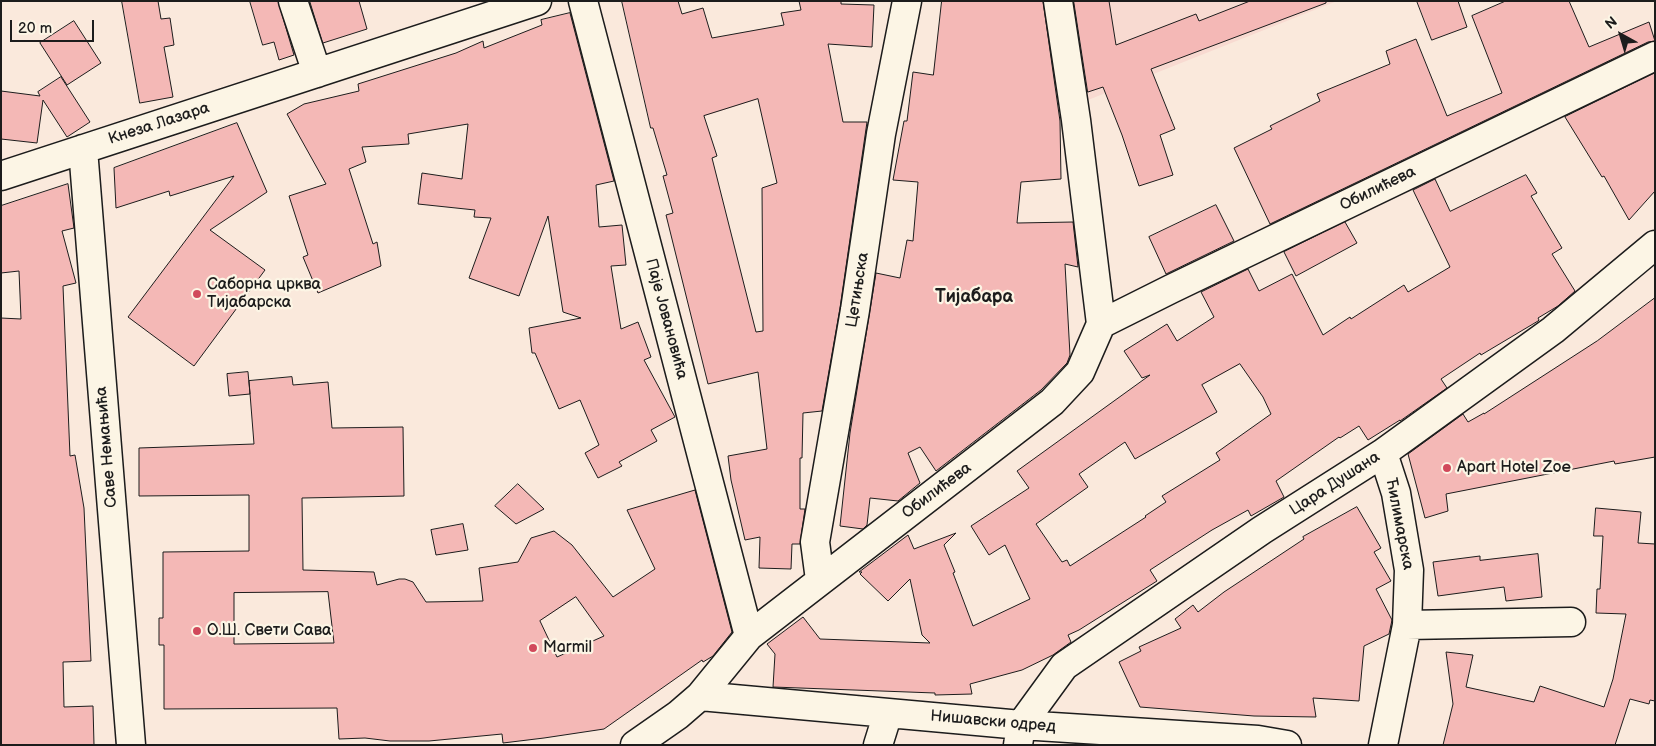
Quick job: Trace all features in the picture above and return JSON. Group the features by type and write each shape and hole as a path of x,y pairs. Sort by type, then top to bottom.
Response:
{"street":[{"path":"293,1 317,73"},
{"name":"Кнеза Лазара","path":"1,176 536,1"},
{"name":"Паје Јовановића","path":"583,1 748,636"},
{"name":"Цетињска","path":"820,580 815,542 855,310 881,134 907,1"},
{"path":"1058,1 1076,120 1101,324"},
{"name":"Обилићева","path":"635,745 678,715 700,696 748,636 996,447 1052,402 1080,372 1101,324 1655,56"},
{"name":"Саве Немањића","path":"83,149 131,745"},
{"name":"Цара Душана","path":"1019,735 1064,666 1262,530 1383,453 1554,330 1655,245"},
{"name":"Ћилимарска","path":"1383,453 1396,493 1409,570 1407,625 1383,745"},
{"path":"1407,625 1571,622"},
{"name":"Нишавски одред","path":"700,696 888,713 1019,735 1258,740 1287,745"},
{"path":"878,745 888,713"}],"shaded area":[{"path":"1069,1 1337,1 1083,102"}],"building":[{"path":"122,1 158,1 161,19 170,18 174,45 164,47 173,97 140,103"},
{"path":"250,1 278,1 294,55 279,60 274,42 263,45"},
{"path":"310,1 359,1 367,29 323,43"},
{"path":"622,1 678,1 682,14 703,8 712,38 784,25 781,13 801,10 799,1 841,1 841,4 874,5 872,47 828,44 843,122 867,122 840,308 822,411 803,413 802,458 800,458 800,509 805,509 800,544 792,544 791,569 759,568 760,537 745,540 731,480 728,456 767,449 758,372 708,384 666,215 673,213 663,176 667,175 653,128 651,128","holes":["758,99 777,183 762,188 763,331 756,332 712,158 717,156 704,116"]},
{"path":"942,1 1043,1 1060,121 1061,179 1021,182 1017,223 1073,222 1078,267 1065,264 1070,355 1067,363 1041,390 936,471 920,447 908,453 920,483 898,501 870,498 867,525 863,529 840,526 850,433 876,273 900,278 907,240 913,241 918,182 893,180 904,121 907,121 913,72 933,75"},
{"path":"1074,1 1109,1 1116,45 1196,14 1199,21 1250,1 1326,1 1326,3 1151,69 1175,129 1160,135 1173,175 1139,186 1103,87 1088,92"},
{"path":"1417,1 1458,1 1467,27 1432,40"},
{"path":"1506,1 1569,1 1589,47 1649,22 1655,41 1648,42 1270,224 1234,148 1272,129 1270,126 1320,101 1317,94 1390,64 1386,51 1416,39 1447,116 1502,93 1472,16"},
{"path":"570,13 614,181 596,185 599,227 622,225 626,265 611,266 621,329 638,322 651,357 644,360 675,417 651,430 657,441 619,462 622,466 598,478 585,453 599,445 580,400 559,409 535,353 532,353 529,328 581,318 563,312 548,216 519,296 469,278 491,218 474,217 475,210 418,204 422,173 462,179 468,124 408,134 409,144 362,147 366,162 349,169 373,244 377,242 381,266 318,293 303,257 308,255 289,196 326,184 287,114 304,104 359,91 358,84 456,53 483,41 484,48 542,25 541,20"},
{"path":"74,21 101,63 67,85 40,43"},
{"path":"1655,73 1655,191 1629,220 1604,176 1602,177 1565,117"},
{"path":"61,77 90,122 67,137 43,100 37,143 1,139 1,91 40,96 38,92"},
{"path":"237,123 267,192 210,230 265,270 194,366 128,317 234,176 170,196 169,191 116,208 114,168"},
{"path":"1526,175 1537,193 1531,196 1562,248 1552,254 1575,291 1558,306 1538,318 1538,321 1481,355 1480,353 1441,379 1447,388 1400,421 1368,440 1359,426 1339,437 1276,481 1284,497 1251,516 1248,510 1212,530 1150,570 1157,581 1068,635 1071,642 1053,655 1022,670 970,684 972,694 935,695 935,693 773,687 775,654 767,644 803,617 820,639 930,643 922,635 910,579 888,601 860,574 862,572 859,572 908,535 914,549 956,533 944,545 973,626 1030,599 1005,545 989,555 971,526 1029,488 1017,471 1150,375 1142,378 1124,351 1167,324 1177,341 1214,317 1201,292 1248,269 1259,291 1292,274 1323,335 1404,285 1408,292 1450,267 1413,190 1435,179 1450,211","holes":["1240,364 1263,397 1271,414 1216,453 1220,460 1162,496 1166,502 1070,566 1067,560 1062,562 1036,524 1088,487 1079,474 1125,442 1135,459 1217,412 1202,385"]},
{"path":"68,184 74,228 62,231 76,283 63,286 70,456 75,455 84,508 91,661 63,662 64,707 93,706 94,745 1,745 1,318 21,319 19,271 1,273 1,206"},
{"path":"1216,205 1234,241 1166,274 1149,237"},
{"path":"1345,222 1357,243 1296,276 1284,252"},
{"path":"1655,298 1655,457 1615,464 1614,461 1446,494 1448,511 1425,518 1408,454 1463,414 1468,422 1484,414 1597,341"},
{"path":"248,372 250,394 229,396 227,374"},
{"path":"292,377 293,385 328,382 332,428 403,427 404,496 302,498 303,570 374,572 377,585 405,579 413,582 426,602 483,601 479,568 518,562 531,538 554,531 572,545 613,597 655,569 627,510 695,490 732,632 713,656 703,662 702,660 604,729 544,738 503,743 502,734 429,741 390,741 365,738 339,739 337,708 164,709 164,645 159,645 159,618 163,618 163,552 249,551 249,495 139,496 139,448 254,444 249,381","holes":["328,592 334,643 234,644 234,593","576,597 604,636 557,657 540,621"]},
{"path":"518,484 544,509 516,524 495,506"},
{"path":"1357,507 1381,548 1374,552 1391,581 1376,589 1392,620 1389,634 1364,646 1359,701 1313,698 1316,717 1254,716 1140,707 1119,662 1141,651 1139,647 1181,628 1175,619 1193,605 1198,612 1224,592 1304,539 1303,537"},
{"path":"1596,508 1641,512 1638,543 1655,544 1655,701 1650,700 1649,704 1630,699 1615,745 1443,745 1453,704 1446,652 1473,655 1466,687 1534,702 1540,686 1604,707 1613,679 1626,614 1596,613 1597,589 1600,589 1603,536 1594,536"},
{"path":"463,524 468,550 436,555 431,530"},
{"path":"1538,554 1542,597 1506,601 1504,587 1438,596 1433,562 1480,556 1480,560"}],"place":[{"name":"Саборна црква Тијабарска","path":"197,294"},
{"name":"Apart Hotel Zoe","path":"1447,468"},
{"name":"О.Ш. Свети Сава","path":"197,631"},
{"name":"Marmil","path":"533,648"}],"district":[{"name":"Тијабара","path":"974,297"}]}
